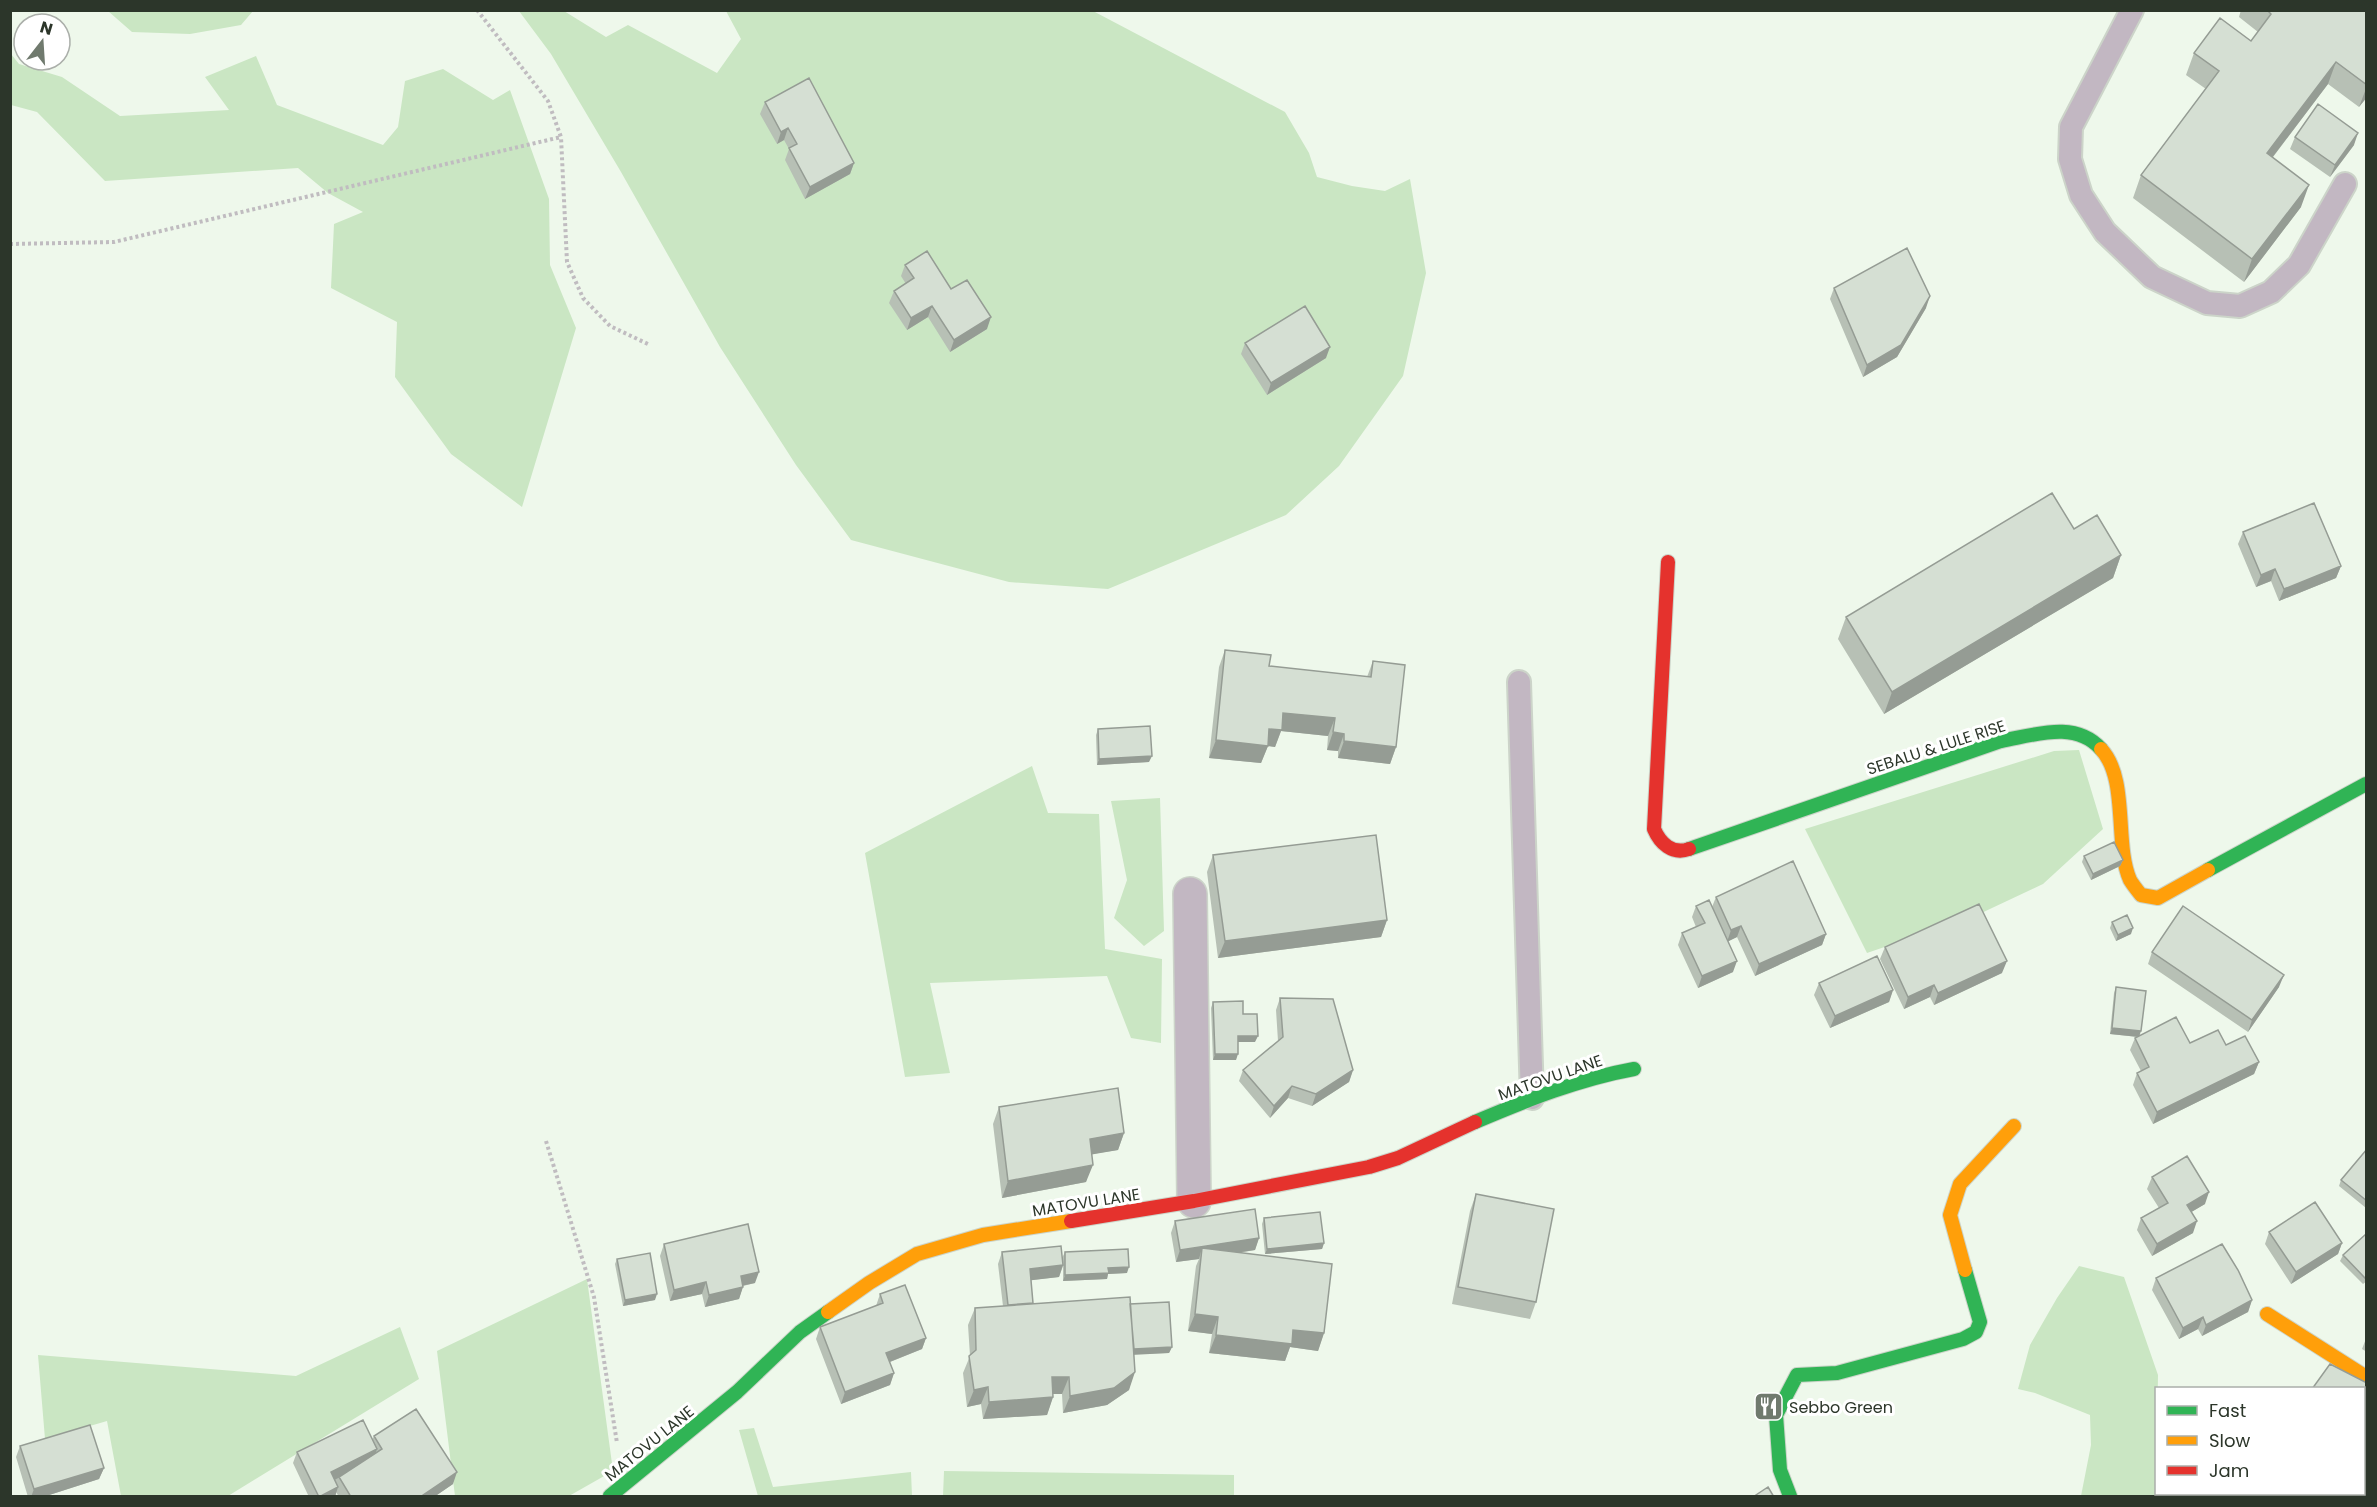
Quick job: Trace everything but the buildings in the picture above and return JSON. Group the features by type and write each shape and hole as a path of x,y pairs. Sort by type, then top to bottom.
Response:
{"street":[{"name":"SEBALU & LULE RISE","path":"1668,562 1654,828 1659,841 1671,850 1684,851 2001,741 2045,733 2075,732 2096,741 2111,766 2129,877 2141,895 2158,898 2367,784"},
{"path":"1190,894 1194,1201"},
{"name":"MATOVU LANE","path":"610,1497 737,1392 800,1332 869,1283 917,1254 983,1236 1194,1201 1369,1167 1398,1158 1455,1130 1532,1098 1601,1075 1634,1069"},
{"path":"1790,1497 1780,1470 1776,1415 1797,1375 1837,1372 1963,1338 1976,1332 1980,1322 1950,1215 1960,1184 2014,1126"},
{"path":"2267,1314 2367,1377"}],"lane":[{"path":"2132,10 2072,127 2070,159 2081,195 2105,232 2152,277 2206,303 2240,306 2271,292 2300,265 2345,184"},
{"path":"1519,682 1532,1098"}],"path":[{"path":"477,10 548,101 561,137 567,262 583,298 610,326 650,345"},
{"path":"10,244 114,242 561,137"},
{"path":"546,1141 594,1297 623,1486"}],"green space":[{"path":"108,11 253,11 241,25 190,34 132,32"},
{"path":"519,11 564,11 606,37 628,25 717,73 741,39 726,11 1093,11 1285,112 1309,153 1317,177 1385,191 1410,179 1426,273 1403,376 1339,466 1286,515 1108,589 1009,582 851,540 796,465 720,347 551,54"},
{"path":"11,54 12,72 45,72 62,77 120,116 229,110 205,77 256,56 277,105 383,145 398,127 405,81 443,69 493,100 510,90 549,199 550,265 576,328 522,507 451,454 395,377 397,322 331,288 334,224 363,212 328,193 298,168 105,181 37,112 11,105"},
{"path":"2079,750 2103,829 2043,884 1975,916 1867,953 1805,829 2054,751"},
{"path":"1032,766 1048,813 1099,814 1105,949 1162,959 1161,1043 1131,1038 1107,976 930,983 950,1073 905,1077 865,853"},
{"path":"1160,798 1164,931 1144,946 1114,918 1127,880 1111,801"},
{"path":"2079,1266 2124,1277 2158,1375 2158,1387 2155,1387 2155,1495 2160,1496 2081,1496 2091,1445 2090,1415 2035,1393 2018,1389 2030,1345 2057,1298"},
{"path":"587,1279 613,1471 569,1496 455,1496 437,1351"},
{"path":"400,1327 419,1379 228,1496 121,1496 107,1421 45,1439 38,1355 296,1376"},
{"path":"754,1428 773,1487 911,1472 912,1496 758,1496 739,1430"},
{"path":"944,1471 1234,1475 1234,1496 943,1496"},
{"path":"2366,1493 2366,1496 2178,1496 2365,1495"}],"traffic: fast":[{"path":"1689,849 2001,741 2041,733 2067,732 2091,740 2101,749"},
{"path":"2208,870 2366,784"},
{"path":"1475,1122 1573,1084 1634,1069"},
{"path":"1790,1496 1780,1470 1776,1415 1797,1375 1837,1373 1963,1339 1976,1332 1980,1322 1965,1270"},
{"path":"610,1496 737,1392 800,1332 828,1312"}],"traffic: slow":[{"path":"2101,749 2110,762 2115,777 2125,865 2130,880 2141,895 2158,898 2208,870"},
{"path":"1965,1270 1950,1215 1960,1184 2014,1126"},
{"path":"828,1312 869,1283 917,1254 983,1235 1071,1221"},
{"path":"2267,1314 2366,1377"}],"traffic: jam":[{"path":"1668,562 1654,829 1663,843 1672,849 1689,849"},
{"path":"1071,1221 1194,1201 1369,1167 1398,1158 1475,1122"}],"place":[{"name":"Sebbo Green","path":"1768,1407"}]}
